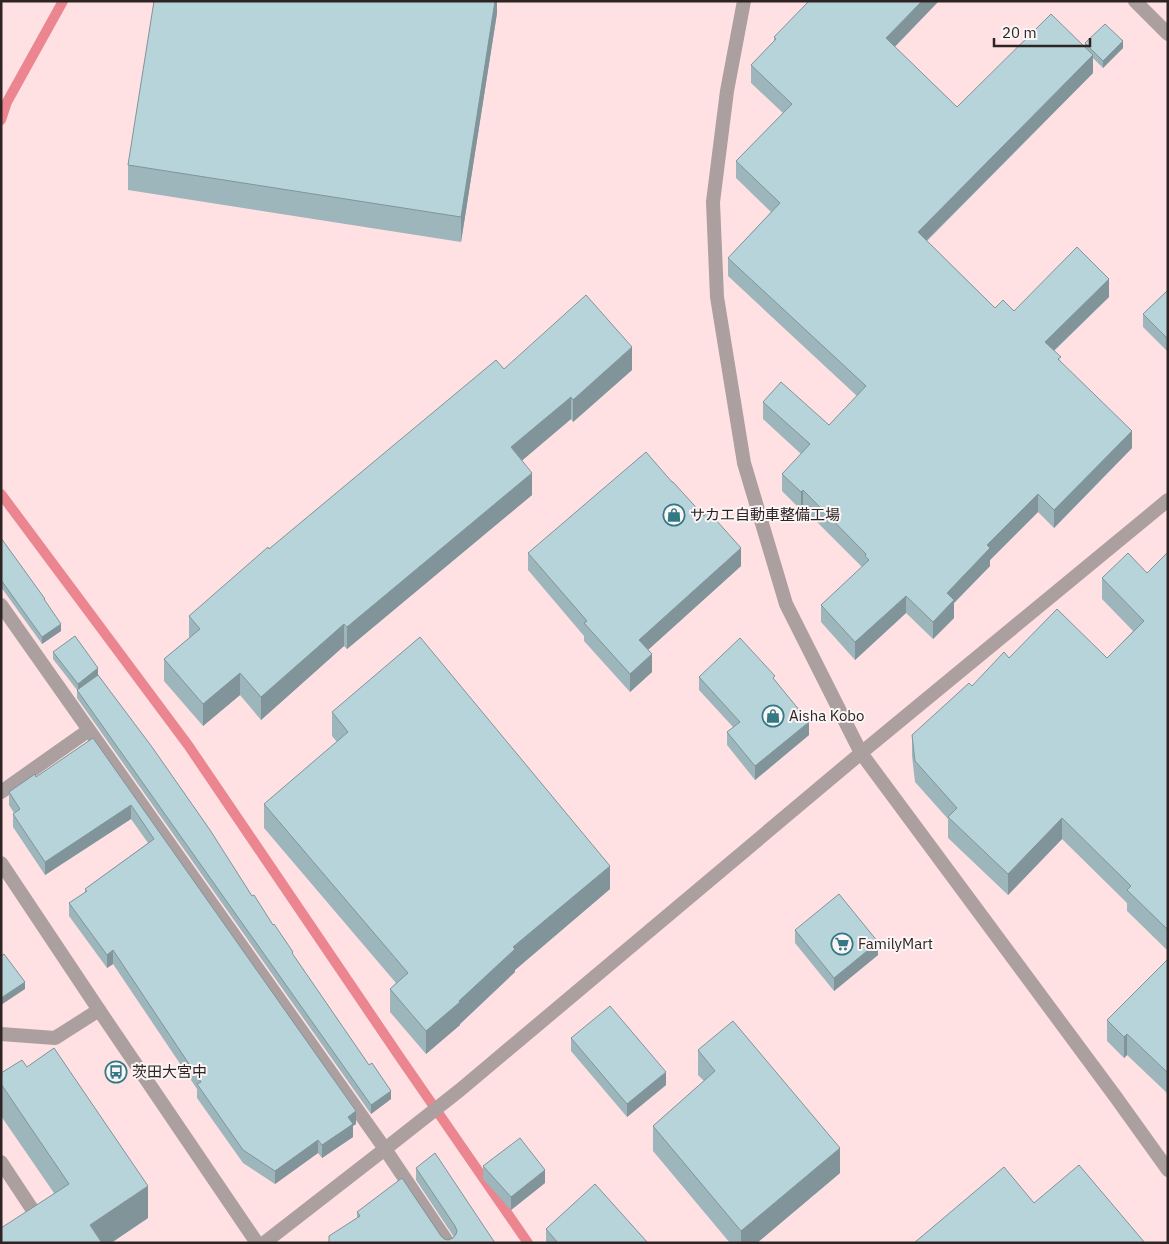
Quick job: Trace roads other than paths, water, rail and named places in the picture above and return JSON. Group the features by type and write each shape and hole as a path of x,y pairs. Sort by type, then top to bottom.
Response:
{"street":[{"path":"744,1 727,91 713,202 716,297 744,463 786,604 861,752 1098,1072 1168,1170"},
{"path":"1135,1 1168,34"},
{"path":"264,1243 467,1084 861,752 1168,500"},
{"path":"1,605 385,1149 448,1243"},
{"path":"1,792 89,730"},
{"path":"1,863 257,1243"},
{"path":"1,1034 55,1038 99,1010"},
{"path":"1,1162 36,1215 1,1238"}],"waterway":[{"path":"1,120 7,102 63,1"},
{"path":"1,494 188,745 528,1243"}],"place":[{"name":"サカエ自動車整備工場","path":"674,515"},
{"name":"Aisha Kobo","path":"773,716"},
{"name":"FamilyMart","path":"842,944"},
{"name":"茨田大宮中","path":"116,1072"}]}
